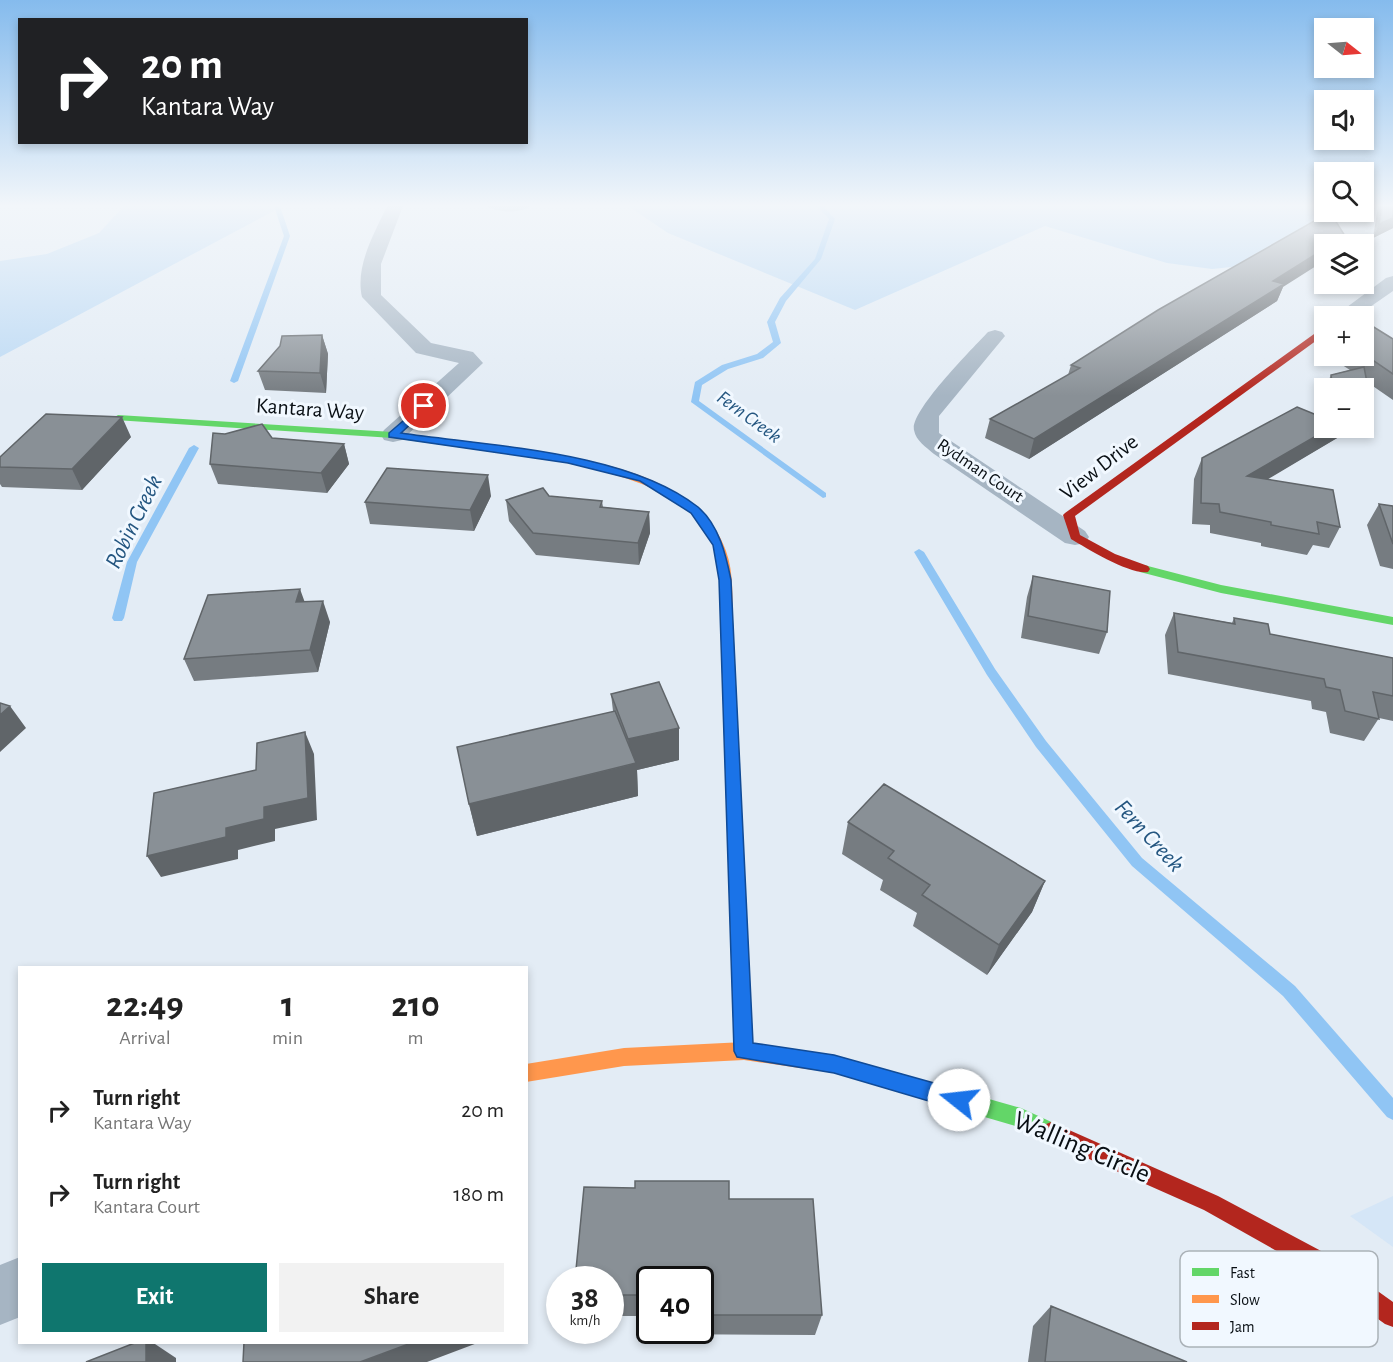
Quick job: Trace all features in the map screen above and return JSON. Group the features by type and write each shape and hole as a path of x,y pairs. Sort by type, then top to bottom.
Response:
{"street":[{"path":"371,270 367,286 372,297 424,348 465,357 472,363 393,435"},
{"path":"1359,306 1393,282"},
{"name":"Rydman Court","path":"995,336 927,415 925,428 928,436 964,465 1014,495 1075,537"},
{"name":"View Drive","path":"1314,338 1069,515 1075,537 1100,553 1138,570 1262,597 1393,621"},
{"name":"Kantara Way","path":"118,418 393,435 568,460 643,479 695,511 718,545 725,580 744,1051"},
{"name":"Walling Circle","path":"528,1073 624,1057 744,1051 834,1064 1021,1118 1211,1203 1299,1251"},
{"path":"0,1298 18,1285"},
{"name":"Walling Circle","path":"1378,1305 1393,1316"}],"shaded area":[{"path":"0,270 164,270 0,357"},
{"path":"757,270 946,270 855,310"},
{"path":"1393,1196 1393,1247 1350,1216"}],"building":[{"path":"1229,270 1291,270 1273,281 1284,284 1034,439 990,419 1080,368 1071,365 1158,310"},
{"path":"1374,327 1393,339 1393,374 1374,361"},
{"path":"322,335 320,373 258,371 280,346 282,336"},
{"path":"1364,367 1366,378 1331,378 1331,375"},
{"path":"1297,407 1314,414 1314,437 1247,476 1333,490 1340,527 1317,522 1319,534 1220,512 1219,504 1201,503 1202,458"},
{"path":"46,414 122,417 72,469 0,467 0,457"},
{"path":"262,424 272,438 344,444 321,473 210,464 213,433 225,434"},
{"path":"387,468 488,475 470,510 365,502"},
{"path":"543,488 549,496 602,501 600,507 649,512 638,543 533,533 506,500"},
{"path":"1379,504 1393,506 1393,544"},
{"path":"1033,576 1110,591 1107,632 1028,616"},
{"path":"300,589 296,602 323,601 310,650 184,659 208,595"},
{"path":"1174,613 1235,624 1234,618 1268,624 1270,634 1393,658 1393,696 1373,692 1379,719 1345,711 1340,690 1326,687 1324,679 1178,652"},
{"path":"659,682 679,728 628,739 611,694"},
{"path":"0,703 10,706 0,715"},
{"path":"615,711 636,763 469,804 457,747"},
{"path":"305,732 308,798 264,807 264,819 226,828 226,837 147,856 154,793 256,770 257,743"},
{"path":"884,784 1045,881 999,945 922,895 930,885 888,858 894,851 848,822"},
{"path":"635,1181 729,1181 729,1199 813,1199 822,1315 714,1315 714,1266 636,1266 636,1295 624,1295 624,1266 576,1266 584,1187 635,1188"},
{"path":"1051,1306 1187,1362 1045,1362"},
{"path":"132,1344 146,1344 146,1362 86,1362"},
{"path":"244,1344 409,1344 360,1362 243,1362"}],"waterway":[{"name":"Robin Creek","path":"234,381 275,270"},
{"name":"Fern Creek","path":"809,270 783,300 771,322 777,343 760,356 725,367 698,384 695,402 823,495"},
{"name":"Robin Creek","path":"118,618 132,562 194,448"},
{"name":"Fern Creek","path":"919,552 991,672 1041,744 1137,862 1289,991 1393,1111"}],"traffic: fast":[{"path":"118,418 393,435 562,459"},
{"path":"1144,569 1221,589 1393,621"},
{"path":"727,620 744,1051"},
{"path":"813,1061 834,1064 1021,1118 1051,1132"}],"traffic: slow":[{"path":"562,459 629,475 651,484 689,508 705,524 721,552 726,581 727,620"},
{"path":"528,1073 624,1057 744,1051 813,1061"}],"traffic: jam":[{"path":"1144,569 1111,557 1075,537 1069,515 1314,338"},
{"path":"1051,1132 1211,1203 1299,1251"},
{"path":"1378,1305 1393,1316"}],"route":[{"path":"424,406 393,435 568,460 643,479 695,511 718,545 725,580 744,1051 834,1064 959,1100"}]}
